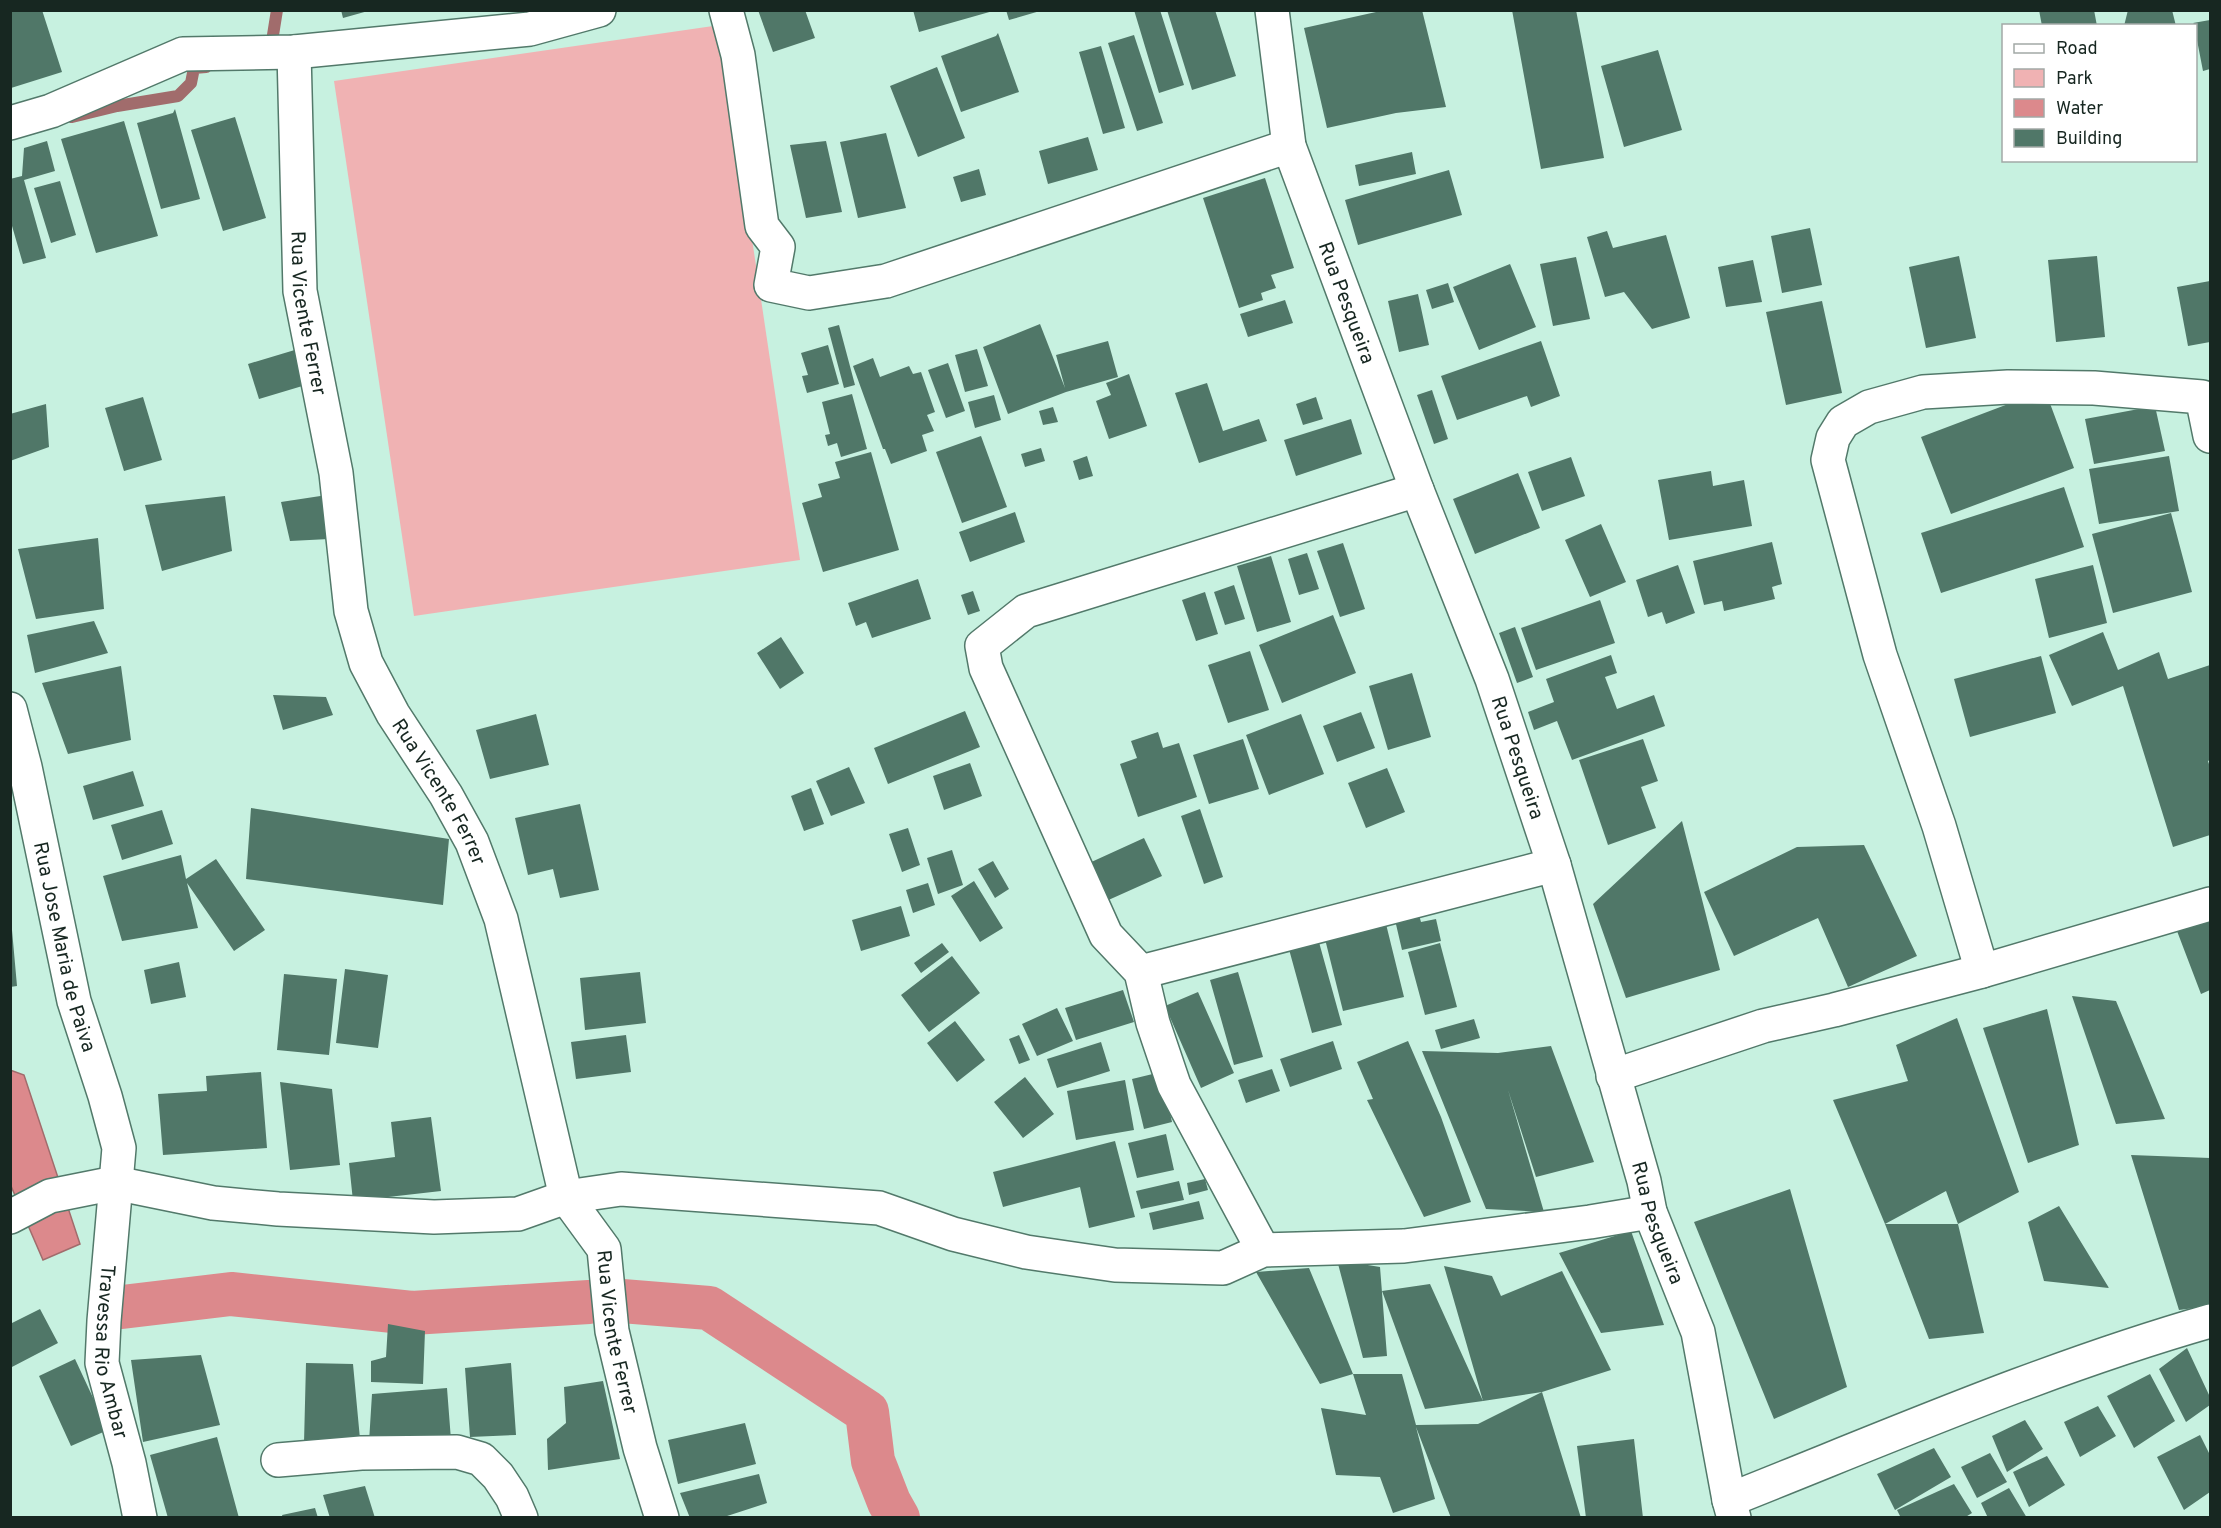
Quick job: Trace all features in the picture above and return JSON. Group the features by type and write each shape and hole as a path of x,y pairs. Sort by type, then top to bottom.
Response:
{"street":[{"path":"10,123 51,111 183,54 279,51 530,29 599,10"},
{"path":"726,10 738,55 762,226 778,247 771,285 809,293 886,281 1289,146"},
{"name":"Rua Pesqueira","path":"1272,10 1289,146 1417,490 1492,680 1554,865 1644,1181 1650,1212 1698,1332 1732,1509"},
{"name":"Rua Vicente Ferrer","path":"279,51 300,291 336,473 351,611 366,663 393,714 446,795 472,842 501,919 566,1197 604,1249 612,1331 640,1449 662,1518"},
{"path":"1982,971 1939,826 1880,655 1828,460 1833,438 1843,422 1869,407 1898,398 1923,392 2008,387 2094,388 2202,397 2211,436"},
{"path":"1263,1250 1174,1085 1154,1023 1141,972 1106,935 986,668 982,646 1026,611 1417,490"},
{"name":"Rua Jose Maria de Paiva","path":"10,709 74,1001 120,1148 116,1184"},
{"path":"1141,972 1554,865"},
{"path":"1613,1076 1764,1026 1982,971 2211,904"},
{"path":"10,1217 50,1196 116,1184 213,1203 278,1209 434,1217 518,1214 566,1197 621,1189 879,1208 952,1234 1026,1252 1115,1265 1222,1268 1263,1250 1404,1246 1650,1212"},
{"name":"Travessa Rio Ambar","path":"116,1184 102,1363 129,1462 140,1518"},
{"path":"1732,1509 1988,1398 2087,1361 2211,1321"},
{"path":"278,1460 361,1453 457,1452 481,1460 498,1476 512,1497 521,1518"}],"green space":[{"path":"720,25 800,560 414,616 334,81"}],"water":[{"path":"10,1070 24,1075 80,1244 43,1260 11,1186"}],"building":[{"path":"42,10 62,72 11,88 10,11"},
{"path":"341,10 368,10 368,11 343,18"},
{"path":"758,10 805,10 815,38 773,52"},
{"path":"913,10 993,10 993,11 919,32"},
{"path":"1006,10 1040,10 1040,11 1009,20"},
{"path":"1134,10 1160,10 1184,85 1159,93"},
{"path":"1167,10 1215,10 1236,76 1192,90"},
{"path":"1385,10 1422,10 1446,107 1396,113 1327,128 1304,28"},
{"path":"1512,10 1576,10 1604,158 1541,169"},
{"path":"2039,10 2094,10 2097,24 2042,24"},
{"path":"2128,10 2172,10 2176,24 2124,24"},
{"path":"2210,20 2210,69 2203,71 2197,40 2197,24 2193,23"},
{"path":"998,33 1019,92 961,112 941,56 996,36"},
{"path":"1134,35 1163,123 1137,131 1108,43"},
{"path":"1101,46 1125,128 1103,134 1079,52"},
{"path":"1658,50 1682,130 1624,147 1601,66"},
{"path":"937,67 965,138 918,157 890,86"},
{"path":"175,109 200,199 161,209 137,123 173,113"},
{"path":"235,117 266,218 223,231 191,130"},
{"path":"124,121 158,236 96,253 61,139"},
{"path":"886,133 906,208 858,218 840,142"},
{"path":"1088,137 1098,170 1048,184 1039,151"},
{"path":"47,141 55,171 24,180 46,258 23,264 10,219 10,179 22,176 24,148"},
{"path":"826,141 842,212 806,218 790,145"},
{"path":"1412,152 1416,174 1359,186 1355,165"},
{"path":"979,169 986,195 961,202 953,177"},
{"path":"1449,170 1462,215 1358,245 1345,200"},
{"path":"1265,178 1294,268 1271,275 1276,288 1261,293 1263,300 1239,308 1203,198"},
{"path":"60,181 76,235 51,243 34,188"},
{"path":"1810,228 1822,285 1782,293 1771,236"},
{"path":"1607,231 1613,248 1666,235 1690,318 1652,329 1624,292 1605,297 1587,237"},
{"path":"1959,256 1976,338 1926,348 1909,267"},
{"path":"2097,256 2105,337 2056,342 2048,260"},
{"path":"1576,257 1590,319 1553,326 1540,264"},
{"path":"1753,260 1762,302 1726,307 1718,267"},
{"path":"1510,264 1536,327 1479,350 1453,287"},
{"path":"2210,281 2210,342 2188,346 2177,287"},
{"path":"1448,283 1454,302 1432,309 1426,290"},
{"path":"1418,294 1429,345 1399,352 1388,301"},
{"path":"1285,300 1293,323 1248,337 1240,314"},
{"path":"1822,301 1842,393 1786,405 1766,312"},
{"path":"1040,324 1065,388 1056,355 1108,341 1118,377 1066,392 1008,414 983,347"},
{"path":"839,325 855,385 844,388 828,328"},
{"path":"1541,341 1560,396 1531,407 1527,396 1457,420 1441,376"},
{"path":"828,345 839,384 807,393 802,376 808,375 801,353"},
{"path":"298,349 309,384 259,399 248,364"},
{"path":"977,349 988,386 965,392 955,355"},
{"path":"873,358 880,377 909,366 913,374 921,372 935,412 927,415 934,431 922,435 927,451 891,464 883,449 853,366"},
{"path":"948,363 965,411 946,418 928,370"},
{"path":"1129,374 1147,426 1109,439 1096,401 1111,395 1106,383"},
{"path":"1207,383 1223,431 1259,419 1267,441 1199,463 1175,393"},
{"path":"1432,390 1448,439 1434,444 1417,395"},
{"path":"2045,390 2074,468 1951,514 1921,437"},
{"path":"852,394 867,449 841,457 837,443 828,446 825,435 830,434 822,402"},
{"path":"994,395 1001,420 975,428 968,402"},
{"path":"143,397 162,460 124,471 105,408"},
{"path":"1316,397 1323,419 1303,425 1296,404"},
{"path":"46,404 49,447 10,461 10,414"},
{"path":"2155,406 2165,451 2094,464 2085,419"},
{"path":"1053,407 1058,422 1043,425 1039,411"},
{"path":"1351,419 1362,454 1296,476 1284,440"},
{"path":"981,436 1007,507 962,523 936,452"},
{"path":"1041,448 1045,461 1025,467 1021,454"},
{"path":"871,452 899,550 823,572 802,503 822,497 818,484 840,478 835,462"},
{"path":"1087,456 1093,476 1079,480 1073,461"},
{"path":"2169,456 2179,511 2099,524 2089,469"},
{"path":"1571,457 1585,496 1542,511 1528,472"},
{"path":"1711,471 1713,486 1744,480 1752,526 1669,540 1658,480"},
{"path":"1518,473 1540,528 1475,554 1453,499"},
{"path":"2064,487 2084,547 1941,593 1921,533"},
{"path":"327,495 329,539 290,541 281,502"},
{"path":"225,496 232,551 162,571 145,505"},
{"path":"1015,512 1025,542 970,562 959,532"},
{"path":"2171,513 2192,592 2113,613 2092,534"},
{"path":"1601,524 1626,582 1590,597 1565,540"},
{"path":"98,538 104,609 36,619 18,549"},
{"path":"1772,542 1782,584 1772,587 1775,599 1724,611 1722,601 1704,605 1693,561"},
{"path":"1343,543 1365,609 1340,617 1317,551"},
{"path":"1307,553 1319,589 1299,595 1288,559"},
{"path":"1271,556 1291,622 1257,632 1237,566"},
{"path":"1678,565 1695,613 1666,624 1662,612 1648,617 1636,580"},
{"path":"2093,565 2107,623 2049,638 2035,579"},
{"path":"918,579 931,619 872,638 866,622 856,626 848,603"},
{"path":"1234,585 1245,619 1225,625 1214,592"},
{"path":"973,591 980,611 968,615 961,595"},
{"path":"1205,592 1218,634 1196,641 1182,600"},
{"path":"1600,600 1615,643 1536,670 1521,628"},
{"path":"1333,615 1356,673 1282,703 1259,645"},
{"path":"94,621 108,653 35,673 27,635"},
{"path":"1515,627 1533,677 1517,683 1499,633"},
{"path":"2103,632 2118,670 2159,652 2168,679 2210,665 2210,760 2208,761 2210,767 2210,835 2173,847 2123,686 2072,706 2049,655"},
{"path":"781,637 804,673 780,689 757,653"},
{"path":"1250,651 1269,710 1228,723 1208,665"},
{"path":"1611,655 1617,673 1605,677 1617,709 1654,695 1665,726 1572,760 1557,721 1534,730 1528,712 1554,702 1546,679"},
{"path":"2041,656 2056,713 1970,737 1954,679"},
{"path":"121,666 131,740 68,754 42,683"},
{"path":"1412,673 1431,737 1388,750 1369,686"},
{"path":"273,695 326,697 333,715 283,730"},
{"path":"965,711 980,747 888,784 874,748"},
{"path":"1361,712 1375,748 1337,762 1323,726"},
{"path":"536,714 549,765 490,779 476,730"},
{"path":"1301,714 1324,774 1269,795 1246,735"},
{"path":"1158,732 1163,748 1179,743 1197,797 1138,817 1120,764 1137,758 1131,741"},
{"path":"1243,739 1259,789 1209,804 1193,755"},
{"path":"1643,739 1658,781 1641,787 1656,828 1608,845 1579,760"},
{"path":"970,763 982,796 944,810 933,776"},
{"path":"849,767 865,803 831,816 816,781"},
{"path":"1387,768 1405,812 1366,828 1348,783"},
{"path":"133,771 144,806 93,820 83,786"},
{"path":"811,788 824,824 804,831 791,796"},
{"path":"580,804 599,890 560,898 553,869 528,875 515,818"},
{"path":"251,808 449,839 443,905 246,879"},
{"path":"1200,809 1223,877 1204,884 1181,816"},
{"path":"162,810 173,844 122,860 111,825"},
{"path":"1682,821 1720,970 1626,998 1593,904"},
{"path":"908,828 920,865 902,872 889,834"},
{"path":"1144,838 1162,876 1104,902 1087,864"},
{"path":"1864,845 1917,956 1848,987 1818,918 1734,956 1704,892 1797,847"},
{"path":"952,850 963,885 938,894 927,858"},
{"path":"181,855 186,879 216,859 265,930 234,951 187,883 198,928 122,941 103,876"},
{"path":"993,861 1009,889 995,898 978,869"},
{"path":"974,881 1003,928 980,942 951,896"},
{"path":"928,883 935,905 913,913 906,890"},
{"path":"901,906 910,936 861,951 852,920"},
{"path":"1419,915 1421,922 1436,919 1441,941 1402,950 1395,920"},
{"path":"2210,919 2210,990 2201,994 2177,931"},
{"path":"1386,924 1404,997 1343,1011 1325,939"},
{"path":"10,930 12,930 17,986 10,987"},
{"path":"1317,935 1342,1025 1312,1033 1287,942"},
{"path":"942,943 949,952 921,973 914,963"},
{"path":"1440,943 1457,1007 1425,1015 1408,952"},
{"path":"952,956 980,993 929,1032 901,995"},
{"path":"179,962 186,997 151,1004 144,970"},
{"path":"345,969 388,975 378,1048 336,1043"},
{"path":"640,972 646,1023 585,1030 580,978"},
{"path":"1238,972 1263,1057 1234,1065 1210,980"},
{"path":"284,974 337,979 329,1055 277,1050"},
{"path":"1123,990 1134,1022 1076,1040 1065,1008"},
{"path":"1198,992 1234,1073 1201,1088 1165,1006"},
{"path":"2072,996 2116,1001 2165,1119 2116,1124"},
{"path":"1057,1008 1073,1041 1037,1056 1022,1024"},
{"path":"2047,1009 2079,1145 2028,1163 1983,1028"},
{"path":"1957,1018 2019,1192 1958,1224 1946,1191 1885,1224 1833,1100 1908,1081 1896,1045"},
{"path":"1474,1019 1480,1038 1441,1049 1435,1030"},
{"path":"955,1021 985,1060 957,1082 927,1043"},
{"path":"626,1035 631,1072 576,1079 571,1042"},
{"path":"1019,1035 1030,1060 1019,1064 1009,1039"},
{"path":"1333,1041 1342,1069 1290,1087 1280,1059"},
{"path":"1408,1041 1441,1117 1471,1202 1424,1217 1367,1100 1373,1099 1357,1062"},
{"path":"1101,1042 1110,1071 1057,1088 1047,1059"},
{"path":"1551,1046 1594,1162 1536,1177 1508,1090 1544,1212 1486,1209 1422,1051 1498,1053"},
{"path":"1272,1069 1280,1091 1246,1103 1238,1080"},
{"path":"261,1072 267,1148 163,1155 158,1094 207,1091 206,1076"},
{"path":"1161,1072 1172,1122 1144,1129 1132,1079"},
{"path":"1025,1077 1054,1114 1023,1138 994,1102"},
{"path":"1125,1080 1134,1130 1076,1140 1067,1091"},
{"path":"280,1082 332,1089 340,1165 290,1170"},
{"path":"431,1117 441,1191 353,1201 349,1163 395,1157 391,1122"},
{"path":"1166,1134 1174,1170 1137,1178 1128,1143"},
{"path":"1115,1141 1135,1217 1089,1228 1080,1187 1003,1207 993,1172"},
{"path":"2131,1155 2210,1158 2210,1306 2179,1310"},
{"path":"1205,1179 1208,1190 1189,1195 1187,1183"},
{"path":"1179,1181 1184,1200 1141,1209 1136,1191"},
{"path":"1790,1189 1847,1387 1774,1419 1694,1222"},
{"path":"1199,1201 1204,1219 1153,1230 1149,1213"},
{"path":"2059,1206 2109,1288 2044,1281 2028,1222"},
{"path":"1885,1224 1958,1224 1984,1333 1929,1339"},
{"path":"1631,1231 1664,1325 1601,1333 1559,1253"},
{"path":"1337,1260 1380,1267 1387,1356 1363,1358"},
{"path":"1444,1266 1492,1276 1501,1296 1562,1271 1611,1370 1542,1392 1483,1401"},
{"path":"1309,1268 1353,1374 1320,1384 1256,1272"},
{"path":"1430,1284 1483,1401 1425,1409 1382,1291"},
{"path":"40,1309 58,1343 10,1368 10,1324"},
{"path":"388,1324 425,1331 423,1384 371,1382 371,1361 386,1357"},
{"path":"2187,1348 2210,1397 2210,1405 2186,1422 2159,1369"},
{"path":"201,1355 220,1425 143,1442 131,1360"},
{"path":"75,1359 108,1430 71,1446 39,1376"},
{"path":"306,1363 353,1364 360,1439 304,1443"},
{"path":"511,1363 516,1435 470,1437 465,1368"},
{"path":"1353,1374 1402,1374 1416,1425 1478,1424 1542,1392 1581,1518 1451,1518 1416,1427 1435,1499 1393,1513 1380,1477 1336,1475 1321,1408 1366,1415"},
{"path":"2150,1374 2175,1421 2134,1448 2107,1396"},
{"path":"603,1381 620,1459 548,1470 547,1439 566,1423 564,1387"},
{"path":"447,1388 451,1440 369,1442 372,1394"},
{"path":"2098,1406 2116,1436 2080,1457 2064,1422"},
{"path":"2025,1420 2043,1449 2007,1472 1992,1436"},
{"path":"745,1423 756,1464 678,1484 668,1440"},
{"path":"2200,1435 2210,1455 2210,1492 2184,1510 2157,1457"},
{"path":"217,1437 239,1518 168,1518 150,1455"},
{"path":"1634,1439 1643,1518 1586,1518 1577,1446"},
{"path":"1934,1448 1951,1477 1895,1510 1877,1474"},
{"path":"1990,1453 2007,1482 1977,1498 1961,1467"},
{"path":"2047,1456 2065,1485 2029,1507 2013,1472"},
{"path":"759,1474 767,1503 721,1518 690,1518 680,1493"},
{"path":"1954,1484 1972,1513 1964,1518 1901,1518 1897,1510"},
{"path":"365,1486 375,1518 330,1518 323,1495"},
{"path":"2009,1488 2027,1518 1988,1518 1981,1503"},
{"path":"315,1508 318,1518 283,1518 282,1515"}],"waterway":[{"path":"273,51 277,10"},
{"path":"72,117 117,106 178,96 191,83 194,68 206,67"},
{"path":"122,1307 231,1294 412,1313 589,1302"},
{"path":"622,1301 709,1308 867,1412 873,1461 889,1502 898,1518"}]}
